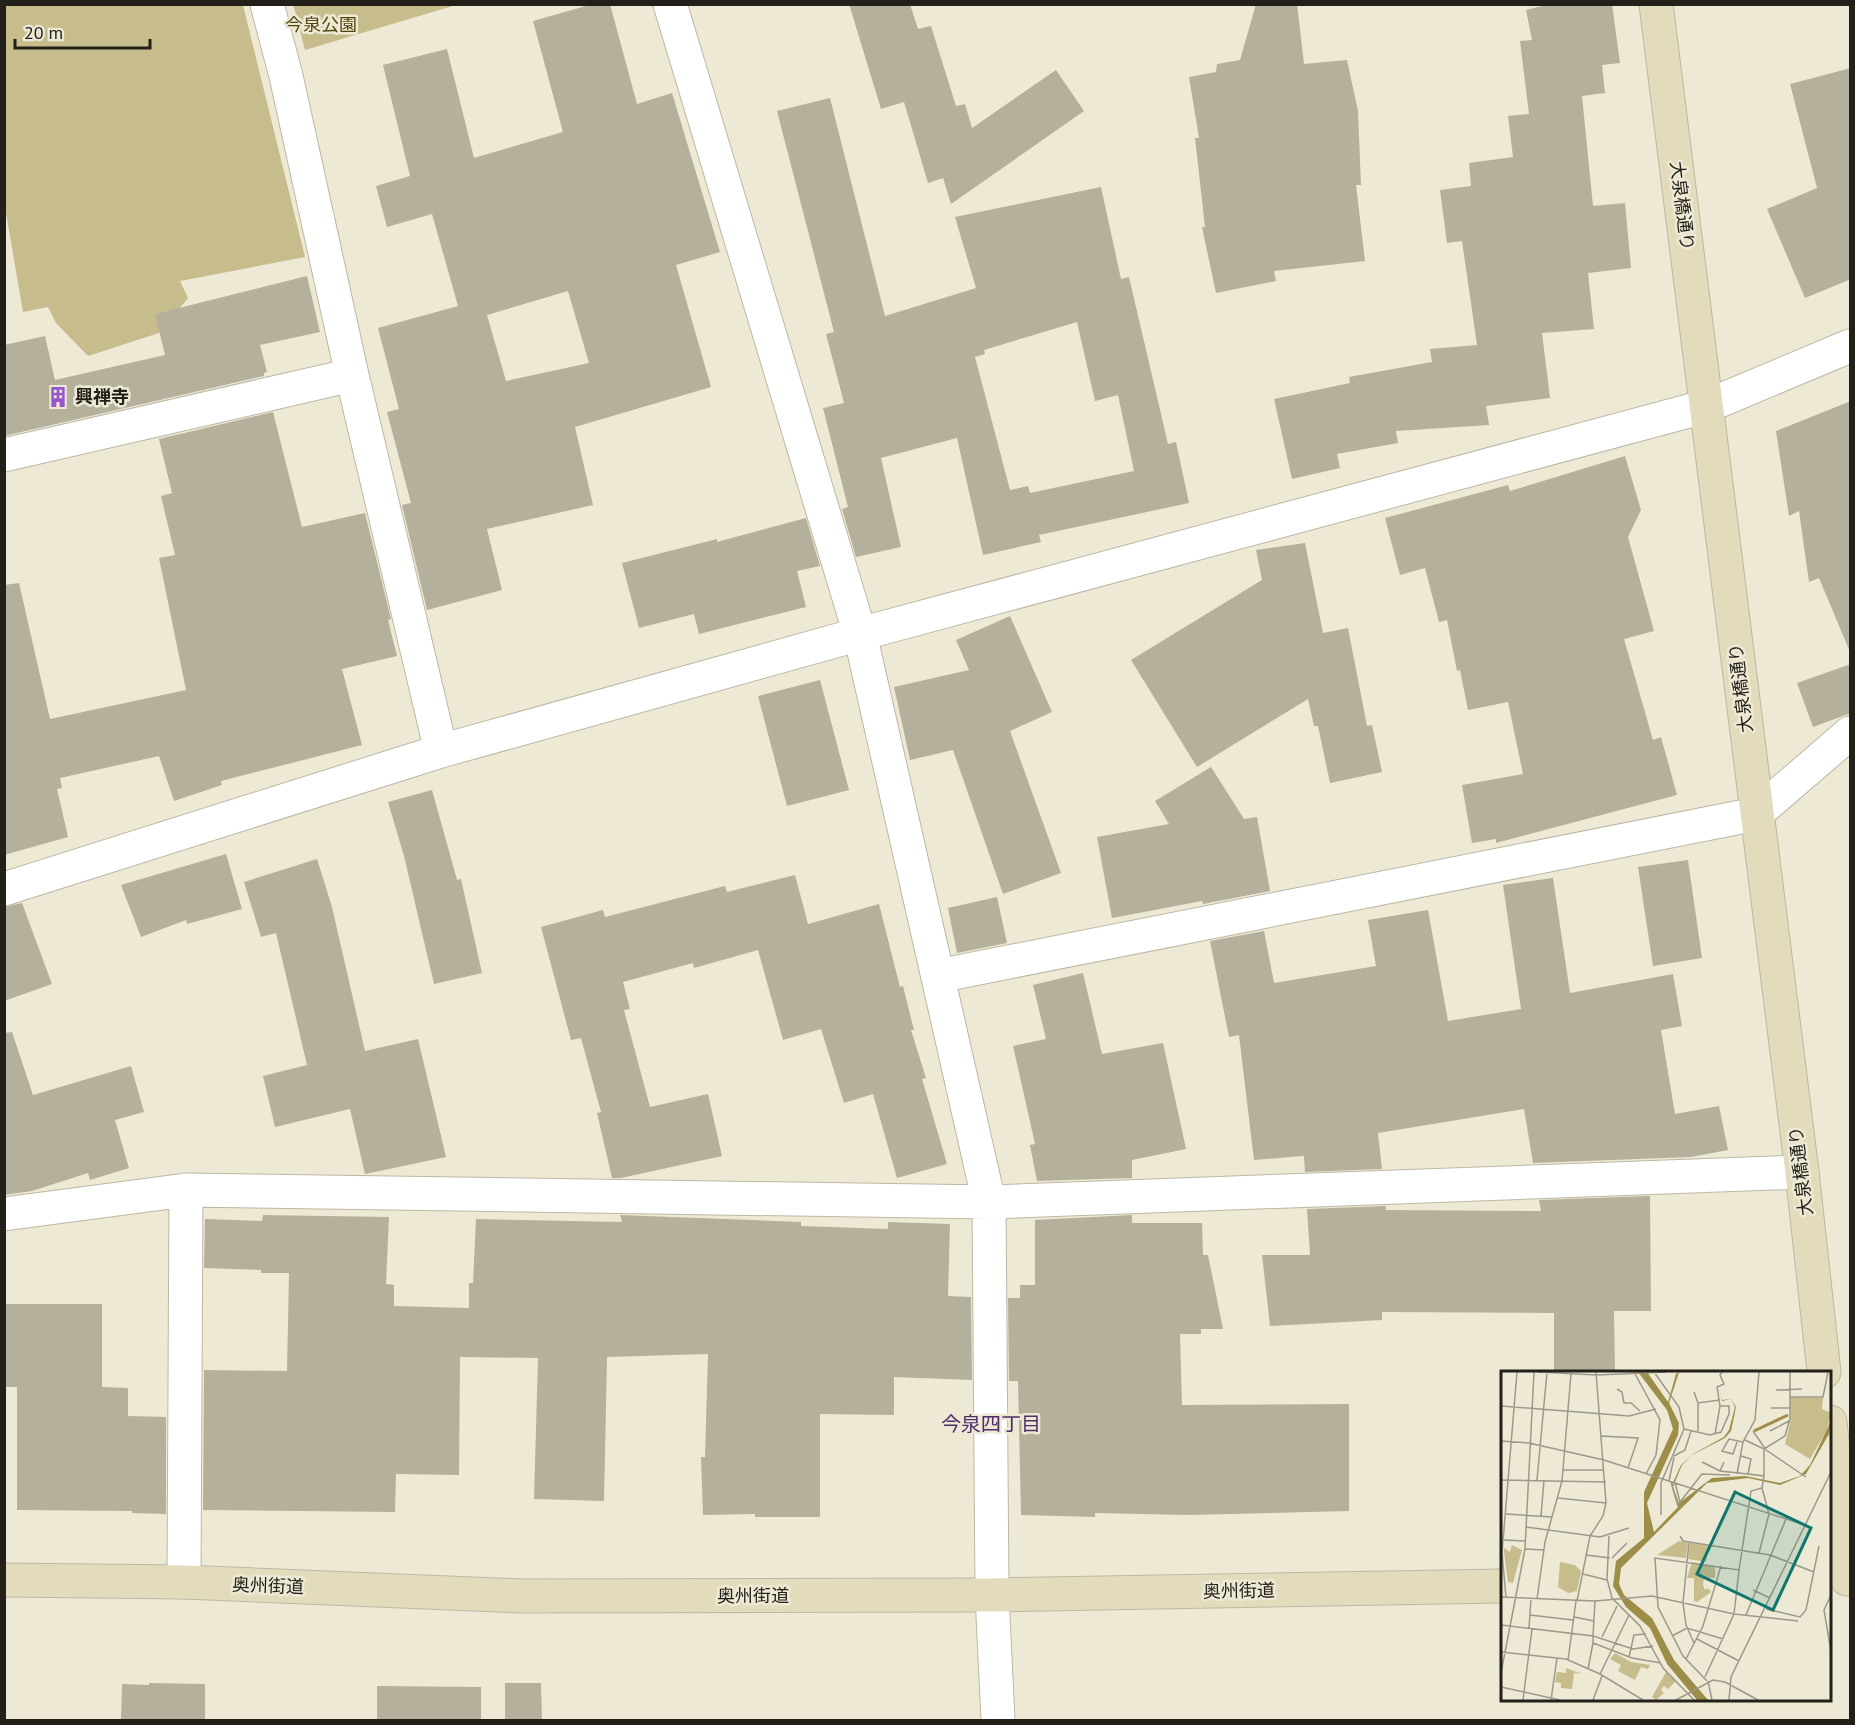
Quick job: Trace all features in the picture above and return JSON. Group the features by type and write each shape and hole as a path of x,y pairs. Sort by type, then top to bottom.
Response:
{"street":[{"path":"267,4 286,76 352,375 441,751"},
{"path":"670,4 860,634 989,1202 992,1596 998,1720"},
{"name":"大泉橋通り","path":"1656,4 1802,1172 1824,1371"},
{"path":"4,889 441,751 860,634 1707,406 1851,346"},
{"path":"4,454 352,375"},
{"path":"938,976 1756,814 1851,733"},
{"path":"4,1214 186,1190 989,1202 1802,1172"},
{"path":"184,1582 186,1190"},
{"path":"1831,1435 1842,1579"},
{"name":"奥州街道","path":"4,1580 184,1582 523,1596 992,1596 1501,1586"}],"green space":[{"name":"今泉公園","path":"293,4 456,4 456,5 305,50"},
{"path":"4,5 243,5 305,257 180,281 188,298 159,333 88,356 56,323 48,307 23,312 5,207"}],"building":[{"path":"593,4 610,4 637,104 672,93 720,252 676,265 711,387 575,427 593,505 487,529 502,590 427,610 402,505 411,503 387,412 399,409 378,328 458,306 432,214 387,227 376,186 410,176 383,65 447,49 474,158 563,132 533,21","holes":["568,291 589,363 506,381 487,315"]},
{"path":"849,4 910,4 918,29 931,26 956,106 965,104 972,128 1056,70 1084,111 951,204 943,178 928,183 904,102 881,109"},
{"path":"1256,4 1297,4 1304,64 1347,60 1358,111 1361,185 1356,185 1365,261 1274,271 1276,281 1216,293 1202,227 1205,227 1195,138 1199,138 1189,77 1216,72 1217,64 1240,60"},
{"path":"1550,4 1612,4 1620,63 1602,65 1605,93 1582,96 1593,206 1625,203 1631,268 1588,273 1594,329 1542,333 1550,398 1486,406 1489,425 1396,431 1398,443 1337,454 1340,468 1292,479 1274,399 1350,383 1349,377 1432,362 1430,349 1477,345 1462,241 1447,243 1440,190 1471,186 1469,163 1513,157 1508,116 1529,114 1520,41 1532,40 1526,10"},
{"path":"1851,68 1851,279 1805,298 1767,209 1817,188 1790,84"},
{"path":"830,98 885,316 976,288 955,217 1101,187 1121,279 1129,277 1168,444 1176,442 1189,503 1039,535 1041,542 983,555 957,438 881,458 901,547 856,557 842,509 848,507 823,408 844,403 826,334 834,332 777,111","holes":["1077,322 1095,401 1118,395 1134,471 1030,493 1028,486 1010,490 975,357 985,354 984,350"]},
{"path":"307,276 320,332 260,345 267,372 264,376 4,436 4,345 45,336 55,380 165,355 155,314"},
{"path":"1851,401 1850,652 1819,578 1809,582 1799,511 1789,516 1776,431"},
{"path":"273,412 302,527 365,513 391,619 388,620 397,656 342,669 362,745 221,781 222,785 174,801 159,756 60,778 62,788 57,789 68,837 4,855 4,585 19,583 50,719 186,690 159,558 175,555 161,496 172,493 159,439"},
{"path":"1625,456 1641,510 1628,537 1654,631 1624,639 1653,740 1661,737 1677,795 1496,843 1496,839 1472,843 1462,785 1523,774 1508,702 1468,710 1460,670 1457,671 1447,620 1439,622 1425,568 1400,575 1385,518 1508,485 1510,491"},
{"path":"806,518 820,566 797,571 806,607 699,634 694,614 639,628 622,563 717,539 717,542"},
{"path":"1305,543 1323,633 1348,628 1367,726 1372,725 1382,772 1330,783 1318,726 1314,726 1308,699 1197,767 1131,660 1262,580 1256,550"},
{"path":"1010,616 1052,712 1010,731 1061,873 1003,894 953,750 910,760 894,687 969,670 956,640"},
{"path":"1851,664 1851,713 1813,727 1797,683"},
{"path":"820,680 849,790 787,806 758,696"},
{"path":"1211,767 1244,819 1257,817 1270,891 1112,918 1097,837 1169,824 1155,801"},
{"path":"432,790 457,880 461,879 482,973 434,984 404,856 388,802"},
{"path":"226,854 242,909 187,924 186,920 141,937 121,885"},
{"path":"317,859 332,907 365,1051 418,1039 446,1157 365,1174 350,1109 275,1127 263,1076 307,1065 276,933 261,937 244,882"},
{"path":"1688,860 1702,958 1653,966 1638,867"},
{"path":"795,875 808,924 879,904 900,987 903,986 914,1030 911,1030 926,1078 922,1079 947,1164 897,1178 873,1094 844,1103 821,1029 783,1040 758,950 694,968 693,963 623,982 630,1009 624,1010 650,1107 708,1094 722,1156 612,1178 597,1113 601,1112 581,1038 571,1040 541,927 603,910 605,917 725,886 727,892"},
{"path":"1553,878 1570,993 1673,974 1682,1026 1661,1030 1675,1114 1719,1106 1728,1150 1691,1157 1533,1163 1524,1109 1378,1133 1382,1169 1305,1172 1304,1156 1254,1160 1239,1035 1229,1037 1210,941 1264,931 1274,983 1376,966 1368,920 1428,910 1448,1021 1521,1009 1503,885"},
{"path":"997,897 1007,943 957,953 948,908"},
{"path":"22,903 52,984 4,1001 4,907"},
{"path":"1083,973 1102,1054 1163,1043 1186,1149 1132,1160 1132,1178 1037,1181 1030,1145 1035,1144 1013,1046 1046,1039 1033,985"},
{"path":"12,1032 33,1095 131,1066 144,1112 115,1120 129,1168 90,1180 88,1173 32,1191 4,1195 4,1033"},
{"path":"1650,1196 1651,1311 1614,1311 1615,1371 1554,1371 1554,1313 1382,1312 1382,1320 1270,1326 1262,1255 1310,1255 1307,1209 1386,1206 1386,1210 1541,1211 1539,1200"},
{"path":"263,1215 389,1217 386,1284 394,1285 394,1306 469,1308 469,1283 473,1283 476,1219 622,1222 620,1215 801,1222 801,1226 888,1229 888,1222 950,1224 948,1296 971,1297 972,1380 894,1377 894,1415 820,1414 820,1517 755,1517 755,1514 703,1515 701,1457 705,1457 708,1354 607,1357 604,1501 534,1499 538,1358 460,1357 459,1475 396,1474 395,1512 203,1510 204,1370 287,1371 289,1273 204,1268 205,1219 262,1221"},
{"path":"1132,1215 1132,1223 1202,1223 1203,1255 1208,1255 1223,1329 1201,1329 1201,1334 1180,1334 1182,1405 1349,1404 1349,1511 1187,1515 1095,1513 1095,1517 1021,1515 1018,1381 1009,1381 1008,1298 1020,1298 1020,1285 1035,1285 1035,1220"},
{"path":"4,1304 102,1304 102,1387 128,1388 128,1416 166,1417 166,1514 132,1513 132,1511 17,1510 17,1387 4,1387"},
{"path":"149,1683 205,1684 205,1720 121,1720 122,1684 149,1685"},
{"path":"505,1683 541,1683 542,1720 505,1720"},
{"path":"377,1686 481,1687 481,1720 377,1720"}],"place":[{"name":"興禅寺","path":"58,397"}],"district":[{"name":"今泉四丁目","path":"991,1424"}]}
